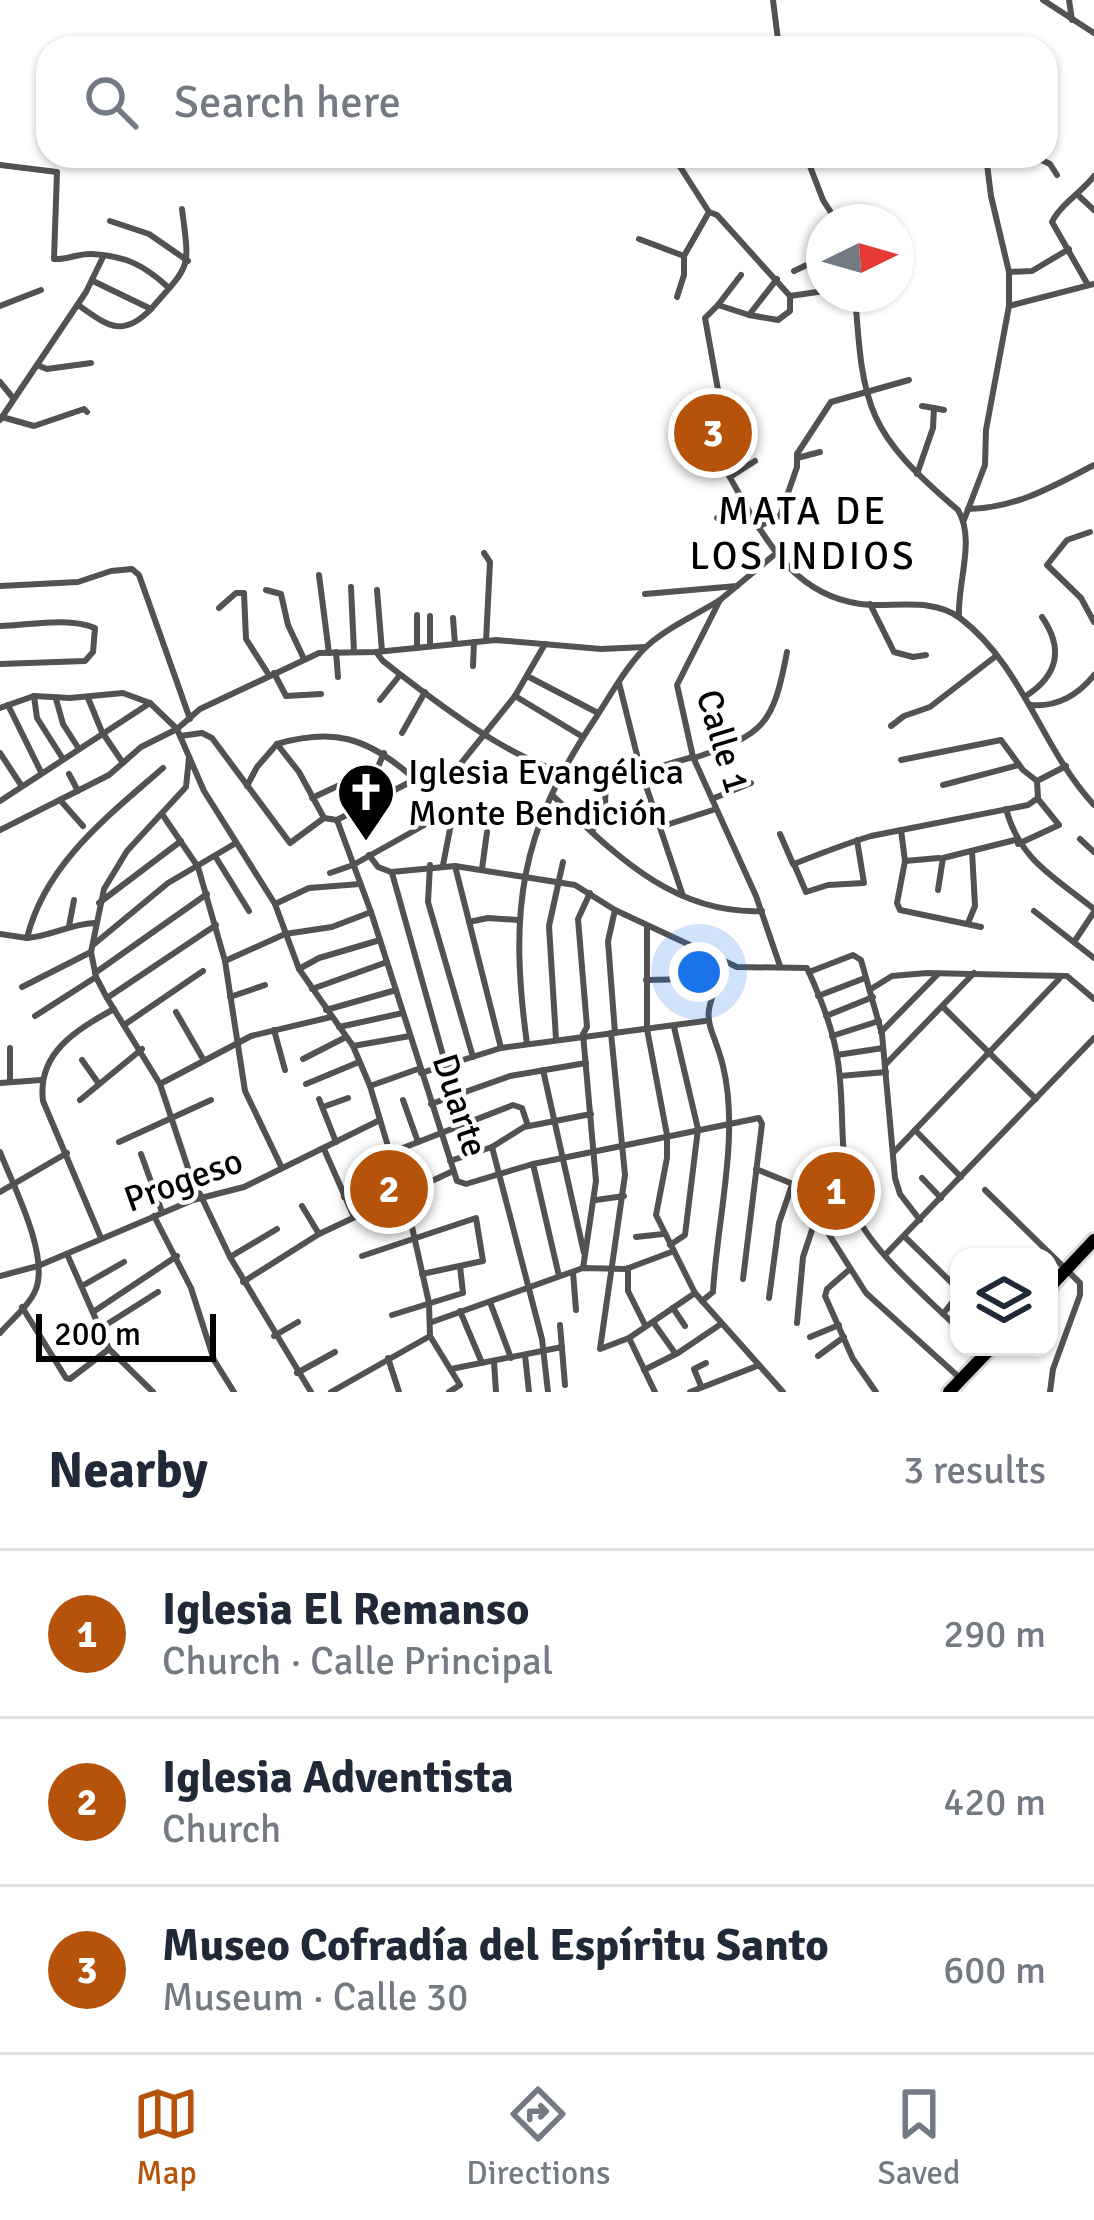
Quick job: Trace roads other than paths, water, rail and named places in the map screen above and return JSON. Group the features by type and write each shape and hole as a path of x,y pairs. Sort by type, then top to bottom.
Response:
{"main road":[{"path":"1058,1279 1094,1240"},
{"path":"949,1392 979,1356"}],"street":[{"path":"773,0 778,36"},
{"path":"1043,0 1094,33"},
{"path":"1069,0 1072,20"},
{"path":"0,165 57,172 54,259 88,254 140,263 169,289"},
{"path":"681,168 710,212 790,296 790,311 778,320 718,305"},
{"path":"812,168 829,204"},
{"path":"958,617 964,520 985,465 986,430 1009,306 1010,272 988,168"},
{"path":"1053,168 1057,175"},
{"path":"1009,306 1091,285 1053,218 1094,176"},
{"path":"1078,196 1094,210"},
{"path":"78,304 101,321 122,328 137,323 184,273 188,261 182,209"},
{"path":"676,297 684,275 684,256 710,212"},
{"path":"110,221 149,234 188,261"},
{"path":"639,238 684,256"},
{"path":"1010,272 1032,271 1069,249"},
{"path":"87,412 34,426 1,418 7,396 37,365 103,256"},
{"path":"794,271 806,265"},
{"path":"740,275 705,318 724,423 717,451 774,555 801,582 830,595 870,604 930,606 958,617 1026,695 1094,805"},
{"path":"749,315 777,279"},
{"path":"92,281 151,309"},
{"path":"0,306 41,290"},
{"path":"790,296 806,294"},
{"path":"856,312 859,367 889,444 964,520"},
{"path":"37,365 47,369 91,363"},
{"path":"758,526 780,516 797,458 814,423 831,402 909,380"},
{"path":"0,382 7,396"},
{"path":"917,474 939,409 922,406"},
{"path":"797,458 820,452"},
{"path":"730,478 755,461"},
{"path":"968,509 1006,507 1094,465"},
{"path":"717,518 747,508"},
{"path":"1090,532 1067,540 1047,565 1081,598 1094,622"},
{"path":"484,553 490,562 486,640"},
{"name":"Calle 1","path":"774,555 720,600 678,682 693,758 762,911 780,966"},
{"path":"0,586 78,582 132,569 139,574 158,623 190,719"},
{"path":"319,574 338,677"},
{"path":"351,586 354,652"},
{"path":"645,594 737,586"},
{"path":"266,590 281,594 288,625 304,659"},
{"path":"377,590 379,652 400,675 482,735 564,770 606,777 693,758 730,745 765,722 778,701 787,652"},
{"path":"219,608 236,593 244,593 246,639 286,696 321,694"},
{"path":"527,1044 517,969 518,920 535,829 583,737 645,647 720,600"},
{"path":"870,604 894,652 926,655"},
{"path":"417,615 417,648"},
{"path":"430,616 430,646"},
{"path":"1026,695 1044,682 1056,661 1052,635 1042,617"},
{"path":"453,618 455,644"},
{"path":"0,626 58,623 95,628 93,652 85,661 0,664"},
{"path":"178,733 190,719 272,674 332,652 379,652 486,640 601,650 645,647"},
{"path":"473,666 474,642"},
{"path":"458,767 529,677 545,644"},
{"path":"891,726 931,707 996,656"},
{"path":"909,673 912,657"},
{"path":"380,700 400,675"},
{"path":"1031,706 1060,702 1081,691 1094,675"},
{"path":"529,677 598,713"},
{"path":"619,683 640,771 683,896"},
{"path":"40,772 4,706 34,696 88,698 123,692 150,703 178,733 274,904 299,969 352,1046 370,1086 414,1236 429,1303 430,1336 460,1385 449,1392"},
{"path":"402,733 424,692"},
{"path":"34,696 37,718 63,759"},
{"path":"515,696 583,737"},
{"path":"56,698 63,724 80,749"},
{"path":"88,698 102,732 123,763"},
{"path":"0,801 150,703"},
{"path":"0,830 110,775 141,747 178,733 208,734 288,843 324,818 337,820 410,782 433,779"},
{"path":"248,786 277,744 333,737 369,744 385,753 410,775 410,782"},
{"path":"901,760 1001,740 1037,781 1038,799 1059,825 1017,842 905,861"},
{"path":"277,744 324,818"},
{"path":"0,753 21,786"},
{"path":"312,798 366,775 378,767 385,753"},
{"path":"188,758 186,787 128,851 99,903 91,950 95,975 160,1084 201,1198 230,1257 310,1392"},
{"path":"943,785 1019,765"},
{"path":"1037,781 1066,766"},
{"path":"27,938 33,913 60,866 163,768"},
{"path":"69,774 78,790"},
{"path":"592,832 605,806 606,777"},
{"path":"712,800 751,783"},
{"path":"552,795 637,872 663,889 732,912 762,911"},
{"path":"794,864 857,840 1038,799"},
{"path":"60,800 83,826"},
{"path":"660,827 716,809"},
{"path":"1006,809 1017,842 1033,862 1094,911 1074,942"},
{"path":"162,814 198,867 225,962 249,1103 282,1168"},
{"path":"330,873 444,814 451,824 443,866"},
{"name":"Duarte","path":"337,820 461,1184 594,1150 759,1118 755,1168"},
{"path":"901,830 905,861 897,902 900,910 981,927"},
{"path":"482,869 487,832"},
{"path":"781,835 806,892 828,885 863,884 857,840"},
{"path":"1080,839 1094,852"},
{"path":"99,903 181,841"},
{"path":"22,987 91,950 168,883 236,843"},
{"path":"966,924 975,906 972,850"},
{"path":"369,854 378,867 391,872 455,866 558,882 590,893 737,967 808,970 854,955 861,960 879,1021 900,1194 920,1220"},
{"path":"215,856 249,910"},
{"path":"938,890 943,858"},
{"path":"556,1039 549,926 563,862"},
{"path":"430,865 428,902 473,1057"},
{"path":"455,866 501,1048"},
{"path":"391,872 446,1066"},
{"path":"274,904 309,888 360,884"},
{"path":"585,1264 596,1201 578,919 590,893"},
{"path":"35,1016 207,894"},
{"path":"69,926 74,900"},
{"path":"616,910 608,941 624,1196 598,1345 604,1349 628,1338 695,1293"},
{"path":"1034,911 1094,958"},
{"path":"225,962 285,934 332,927 371,912"},
{"path":"469,922 518,920"},
{"path":"0,934 54,935 69,926 94,923"},
{"path":"107,998 216,925"},
{"path":"648,926 647,1029 667,1135 655,1211 695,1293 783,1392"},
{"path":"299,969 319,958 380,940"},
{"path":"312,989 387,962"},
{"path":"808,970 837,1055 851,1195 861,1223 884,1255 950,1321"},
{"path":"124,1025 203,971"},
{"path":"826,1016 872,993 892,976 939,973 1072,977 1094,999"},
{"path":"881,1032 939,973"},
{"path":"839,1076 885,1069 974,973"},
{"path":"702,1301 713,1292 731,1122 723,1066 706,1021 722,977"},
{"path":"818,996 866,978"},
{"path":"646,980 692,979 717,986"},
{"path":"894,1153 1059,979"},
{"path":"230,998 265,985"},
{"path":"160,1084 237,1042 396,990"},
{"path":"943,1007 1036,1099"},
{"path":"101,1238 44,1101 40,1080 55,1050 114,1010"},
{"path":"176,1012 203,1059"},
{"path":"339,1027 403,1013"},
{"path":"370,1086 501,1048 706,1021"},
{"path":"832,1036 879,1021"},
{"path":"431,1323 585,1264 628,1268 672,1248 686,1235 698,1129 674,1026"},
{"path":"274,1030 285,1070"},
{"path":"352,1046 410,1036"},
{"path":"303,1059 346,1037"},
{"path":"884,1255 1094,1037"},
{"path":"10,1048 10,1082"},
{"path":"837,1055 884,1048"},
{"path":"80,1100 142,1049"},
{"path":"82,1060 99,1084"},
{"path":"307,1084 358,1062"},
{"path":"431,1103 509,1076 586,1063"},
{"path":"543,1070 585,1264"},
{"path":"0,1083 40,1080"},
{"path":"336,1142 320,1103 348,1098"},
{"path":"119,1142 211,1100"},
{"path":"403,1100 418,1142"},
{"path":"390,1153 519,1105 528,1126"},
{"path":"450,1161 492,1147 528,1126 591,1114"},
{"name":"Progeso","path":"0,1276 38,1267 158,1214 244,1187 380,1120"},
{"path":"915,1130 961,1177"},
{"path":"492,1147 543,1352 548,1392"},
{"path":"324,1149 354,1217"},
{"path":"0,1152 35,1246 38,1267 37,1286 0,1333"},
{"path":"0,1192 67,1153"},
{"path":"141,1154 158,1214 214,1360 234,1392"},
{"path":"532,1164 560,1276"},
{"path":"743,1279 755,1168 793,1184 866,1293 961,1379"},
{"path":"243,1282 319,1234 454,1171"},
{"path":"344,1197 397,1172"},
{"path":"922,1178 941,1198"},
{"path":"769,1298 779,1222 793,1184"},
{"path":"985,1190 1080,1283 1050,1392"},
{"path":"596,1201 624,1196"},
{"path":"302,1206 319,1234"},
{"path":"797,1322 803,1257 817,1214"},
{"path":"362,1256 476,1218 483,1262 422,1274"},
{"path":"230,1257 277,1229"},
{"path":"636,1237 663,1234"},
{"path":"905,1237 958,1289 943,1314"},
{"path":"67,1254 109,1348 154,1392"},
{"path":"93,1312 177,1256"},
{"path":"82,1286 124,1262"},
{"path":"392,1315 463,1293 460,1266"},
{"path":"628,1268 628,1292 675,1353"},
{"path":"850,1269 827,1288 825,1296 876,1392"},
{"path":"573,1272 576,1310"},
{"path":"101,1328 158,1292"},
{"path":"1080,1295 1094,1298"},
{"path":"490,1302 511,1358"},
{"path":"22,1307 66,1378 109,1348"},
{"path":"673,1308 685,1326"},
{"path":"460,1311 482,1364"},
{"path":"274,1336 298,1322"},
{"path":"644,1370 721,1324"},
{"path":"560,1325 566,1385"},
{"path":"810,1336 839,1325"},
{"path":"331,1392 430,1336"},
{"path":"818,1356 844,1337"},
{"path":"628,1338 656,1392"},
{"path":"451,1369 562,1347"},
{"path":"297,1373 335,1352"},
{"path":"525,1355 529,1392"},
{"path":"388,1358 399,1392"},
{"path":"494,1362 496,1392"},
{"path":"701,1387 694,1370 706,1363"},
{"path":"690,1392 758,1366"}],"place":[{"name":"Museo Cofradía del Espíritu Santo","path":"713,433"},
{"name":"Iglesia Evangélica Monte Bendición","path":"366,843"},
{"name":"Iglesia Adventista","path":"389,1189"},
{"name":"Iglesia El Remanso","path":"836,1191"}],"district":[{"name":"MATA DE LOS INDIOS","path":"803,532"}]}
